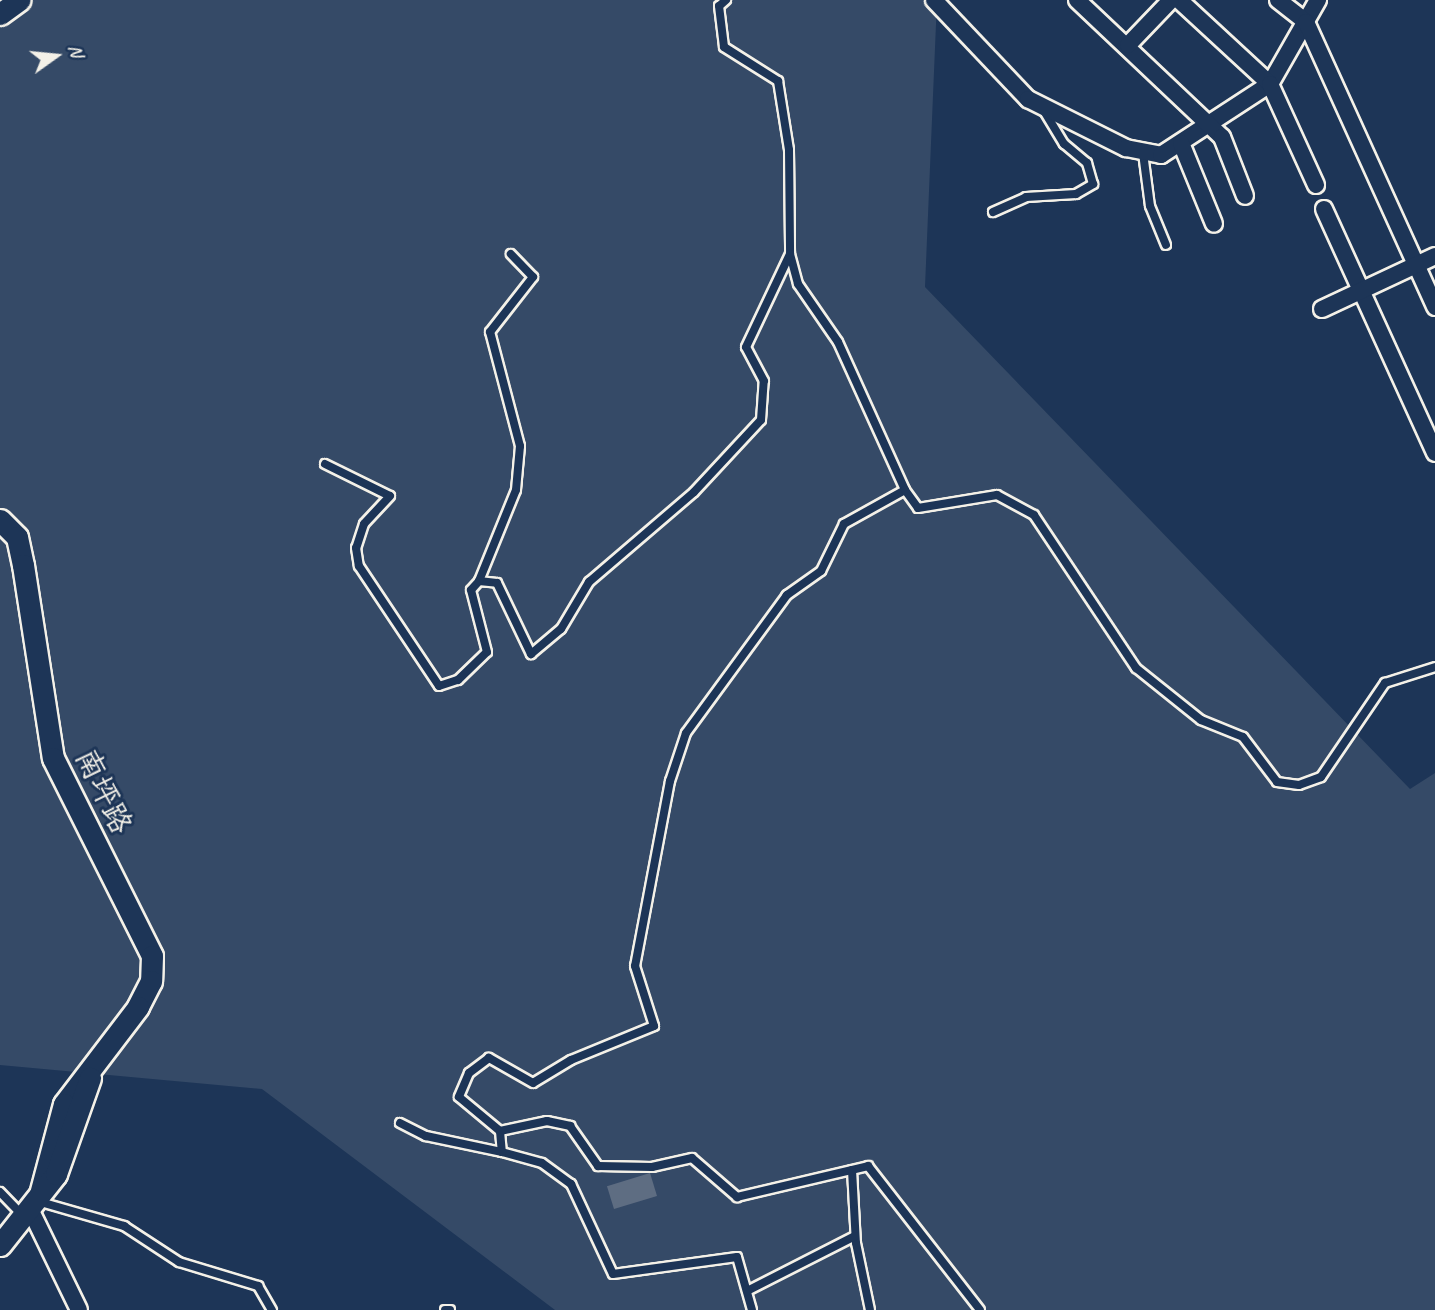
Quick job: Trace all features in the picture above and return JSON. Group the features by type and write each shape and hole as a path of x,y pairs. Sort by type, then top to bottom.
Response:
{"street":[{"path":"0,14 19,0"},
{"path":"934,0 982,56 1041,106 1143,153 1161,155 1270,84 1318,0"},
{"path":"1077,0 1222,137 1245,196"},
{"path":"1128,46 1172,0 1270,84 1316,185"},
{"path":"1278,0 1306,22 1435,307"},
{"path":"1181,143 1213,223"},
{"path":"1324,209 1435,453"},
{"path":"1322,309 1363,294 1435,256"},
{"name":"南坪路","path":"0,520 17,537 21,555 52,758 152,956 151,981 138,1007 93,1070 71,1094 53,1129 33,1205 0,1245"},
{"path":"33,1205 79,1310"}],"lane":[{"path":"726,0 719,6 724,47 778,81 789,150 790,254 798,284 838,342 905,490 918,508 997,495 1034,515 1136,668 1201,720 1243,737 1277,782 1299,785 1321,777 1385,683 1435,667"},
{"path":"993,212 1026,197 1076,194 1093,184 1087,163 1064,144 1041,106"},
{"path":"1143,153 1150,206 1166,245"},
{"path":"325,464 390,496 363,524 355,548 359,566 439,687 458,680 488,652 471,590 479,582 516,490 520,446 489,332 533,277 511,254"},
{"path":"479,582 496,583 531,654 561,629 589,582 735,450 761,420 764,381 746,347 790,254"},
{"path":"502,1152 500,1131 459,1097 469,1073 489,1058 533,1083 654,1026 635,966 670,781 687,733 787,595 821,570 844,524 905,490"},
{"path":"500,1131 547,1121 570,1126 598,1166 652,1167 692,1158 737,1196 868,1166 980,1310"},
{"path":"400,1123 426,1136 542,1163 571,1184 613,1274 737,1257 752,1310"},
{"path":"852,1170 855,1236 870,1310"},
{"path":"0,1192 33,1205 124,1226 179,1262 258,1286 272,1310"},
{"path":"747,1291 855,1236"},
{"path":"445,1310 450,1310"}],"shaded area":[{"path":"0,0 937,0 925,287 1410,789 1435,773 1435,1310 555,1310 262,1089 0,1065"},
{"path":"650,1173 657,1196 614,1209 607,1186"}]}
